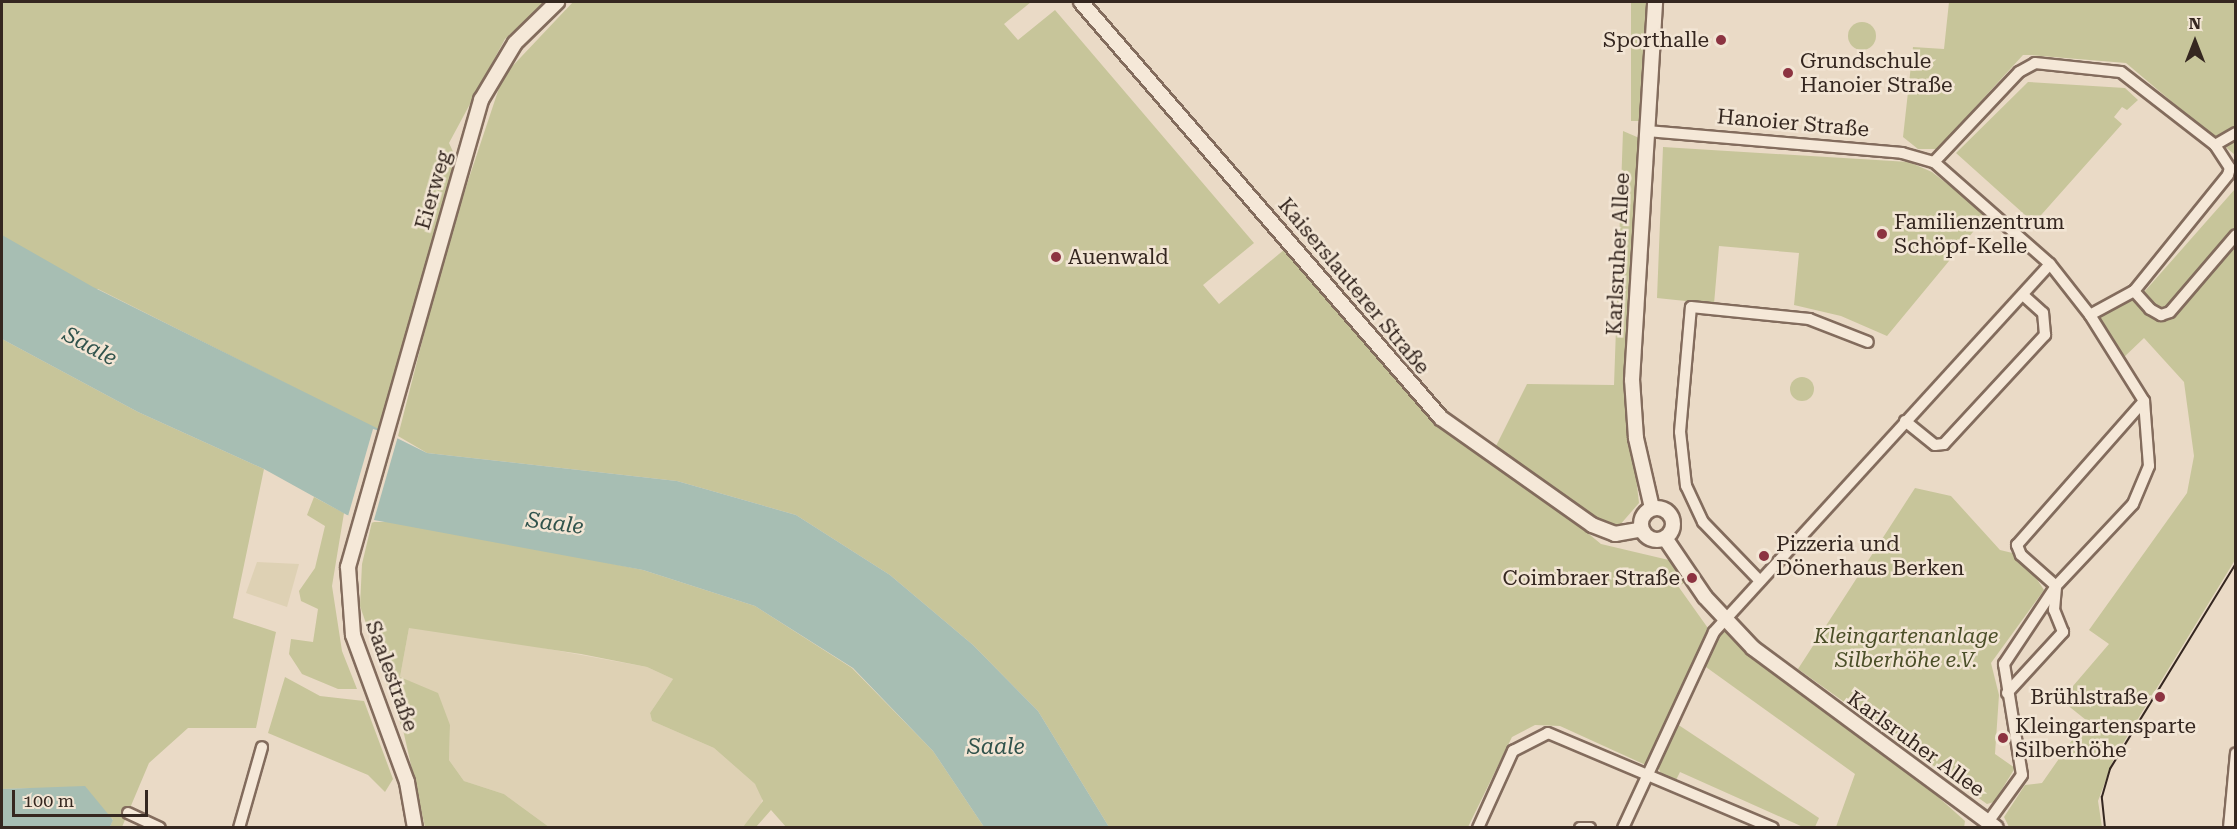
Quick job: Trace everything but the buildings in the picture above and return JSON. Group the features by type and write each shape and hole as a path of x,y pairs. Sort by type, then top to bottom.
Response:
{"street":[{"name":"Eierweg","path":"354,537 481,100 515,43 557,2"},
{"name":"Kaiserslauterer Straße","path":"1081,2 1441,418 1592,525 1615,534 1642,529"},
{"name":"Karlsruher Allee","path":"1652,508 1632,411 1655,2"},
{"path":"1934,162 2019,72 2035,63 2121,72 2215,145 2230,168 2228,175 2134,291 2090,315"},
{"name":"Hanoier Straße","path":"1647,131 1902,153 1934,162 2050,264 2090,315 2144,401 2151,445 2145,481 2133,504 2056,586 2013,644 2004,664 2022,775 1988,824"},
{"path":"2215,145 2235,133"},
{"path":"2134,291 2150,309 2161,315 2170,312 2235,235"},
{"path":"1623,828 1680,699 1724,620 1905,421 2024,296 2050,264"},
{"path":"1905,421 1935,445 1944,444 2045,335 2043,313 2024,296"},
{"path":"1760,581 1703,522 1686,486 1680,432 1691,307 1809,319 1868,342"},
{"path":"2007,693 2063,632 2054,610 2056,586 2021,555 2017,545 2144,401"},
{"path":"1652,508 1671,515 1672,530 1665,538 1654,540 1642,529 1641,519 1652,508"},
{"name":"Saalestraße","path":"354,537 348,613 407,782 415,828"},
{"name":"Karlsruher Allee","path":"1665,538 1724,620 1820,702 1988,824"},
{"path":"1478,828 1513,751 1539,734 1561,735 1773,828"},
{"path":"239,828 262,747"},
{"path":"2229,828 2235,753"},
{"path":"128,813 160,828"},
{"path":"1580,828 1590,828"}],"shaded area":[{"path":"257,562 299,564 287,607 246,593"},
{"path":"429,627 647,667 673,679 650,713 652,721 714,748 755,784 763,795 760,809 743,827 549,827 504,794 464,781 449,760 450,725 400,677 409,628"}],"green space":[{"path":"2,2 545,2 505,39 449,143 456,158 378,430 98,289 2,304"},
{"path":"573,2 1031,2 1004,24 1018,40 1055,10 1254,243 1203,285 1219,304 1285,249 1436,425 1471,447 1481,445 1601,544 1673,561 1686,582 1678,586 1710,631 1671,720 1819,818 1815,827 1803,827 1680,772 1675,782 1663,778 1657,765 1650,767 1560,726 1535,725 1512,737 1468,827 1109,827 1038,711 973,645 890,575 796,515 677,481 427,453 398,436 447,244 503,76"},
{"path":"1631,2 1655,2 1655,121 1631,121"},
{"path":"1949,2 2235,2 2235,155 2126,63 2030,55 2023,55 1937,149 1918,149 1903,137 1913,47 1944,49"},
{"path":"1862,22 1872,26 1876,36 1872,46 1862,50 1852,46 1848,36 1852,26"},
{"path":"2028,82 2125,88 2138,100 2127,110 2122,107 2114,117 2122,124 2034,223 1956,153"},
{"path":"1623,131 1644,140 1628,406 1639,503 1619,526 1596,520 1494,450 1527,384 1614,385"},
{"path":"1663,147 1909,162 1932,172 1987,215 1887,336 1841,316 1794,305 1799,253 1719,246 1714,304 1657,298"},
{"path":"2235,189 2235,560 2114,758 2098,801 2102,827 2009,827 2004,817 2025,785 2042,783 2086,720 2061,700 2109,644 2089,630 2187,493 2194,456 2184,382 2144,338 2122,359 2095,316 2145,291"},
{"path":"2,339 138,412 264,469 233,618 276,632 256,728 188,728 149,763 122,827 110,827 113,819 36,788 2,789"},
{"path":"1797,377 1807,377 1814,384 1814,394 1807,401 1797,401 1790,394 1790,384"},
{"name":"Kleingartenanlage Silberhöhe e.V.","path":"1915,488 1951,496 2000,550 2021,555 2044,590 1991,663 1999,695 1995,754 2015,768 1994,802 1987,804 1798,669"},
{"path":"314,497 344,513 332,586 342,651 357,689 338,689 302,674 289,654 291,639 313,642 318,609 301,601 299,591 315,568 325,526 307,515"},
{"path":"372,522 407,522 643,570 755,606 852,668 933,751 984,827 786,827 771,810 756,827 743,827 763,801 755,784 714,748 652,721 650,713 673,679 647,667 581,654 409,628 400,677 438,693 450,725 449,760 464,781 504,794 549,827 425,827 404,734 360,606 362,564"},
{"path":"1724,620 1879,744 1965,821 1964,828 1836,827 1855,774 1699,662"},
{"path":"285,677 320,696 364,701 393,779 385,792 368,775 268,733"}],"water":[{"name":"Saale","path":"2,235 93,287 427,453 677,481 796,515 890,575 973,645 1038,711 1109,827 984,827 933,751 853,668 755,606 643,570 347,515 264,469 138,412 2,339"},
{"path":"85,786 113,820 110,827 2,827 2,789"}],"pier":[{"path":"373,429 398,436 373,523 348,516"}],"tram line":[{"path":"2105,828 2102,797 2110,769 2236,563"}],"place":[{"name":"Sporthalle","path":"1721,40"},
{"name":"Grundschule Hanoier Straße","path":"1788,73"},
{"name":"Familienzentrum Schöpf-Kelle","path":"1882,234"},
{"name":"Auenwald","path":"1056,257"},
{"name":"Pizzeria und Dönerhaus Berken","path":"1764,556"},
{"name":"Coimbraer Straße","path":"1692,578"},
{"name":"Brühlstraße","path":"2160,697"},
{"name":"Kleingartensparte Silberhöhe","path":"2003,738"}]}
